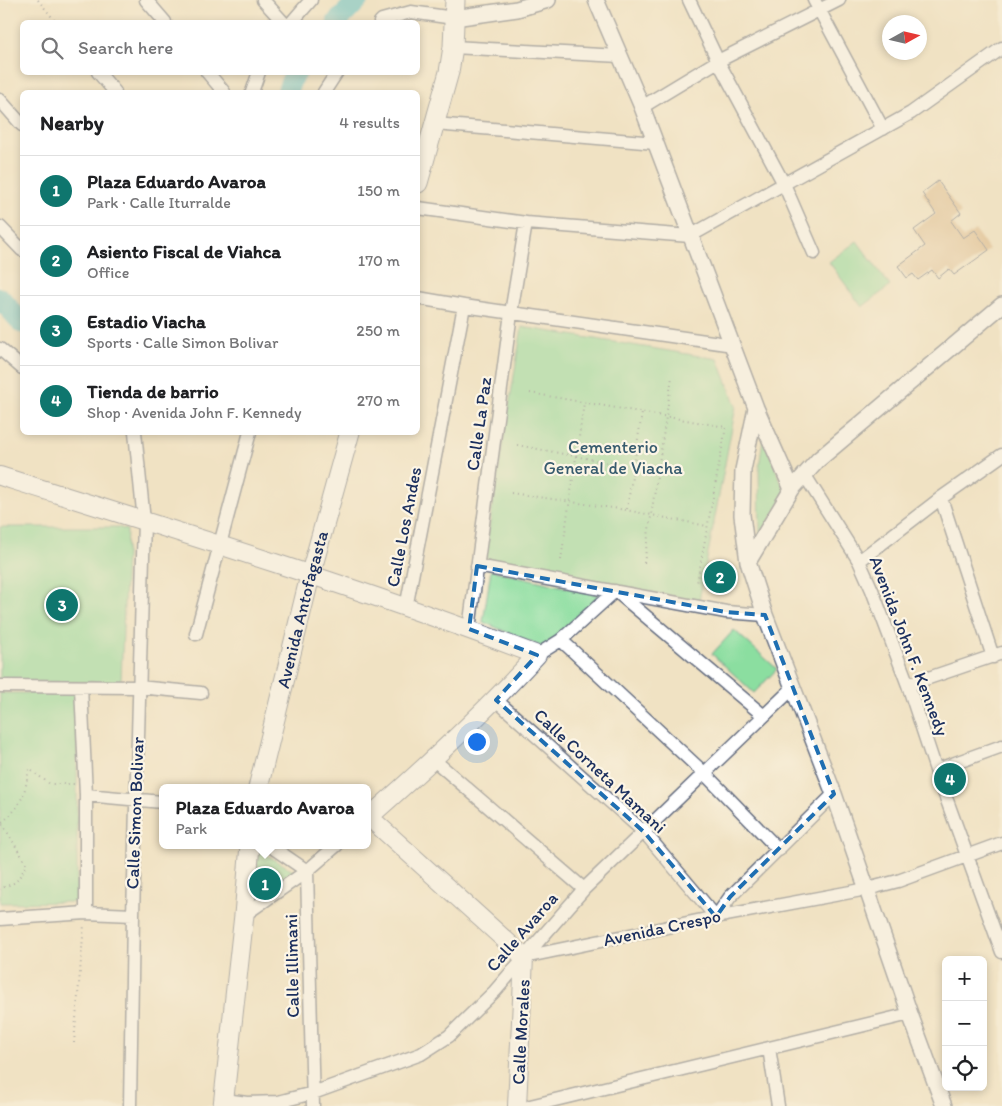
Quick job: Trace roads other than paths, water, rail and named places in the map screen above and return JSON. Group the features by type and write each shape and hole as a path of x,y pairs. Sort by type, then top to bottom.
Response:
{"main road":[{"path":"420,176 449,72 453,47 454,9"},
{"name":"Avenida Antofagasta","path":"259,784 310,576 349,435"},
{"path":"0,476 310,576 469,629 537,655 496,700 434,760 371,814"},
{"path":"371,820 524,957"},
{"path":"224,1103 250,849"},
{"name":"Calle Morales","path":"517,1106 524,957"}],"street":[{"path":"146,0 163,20"},
{"path":"263,0 280,20"},
{"path":"294,20 311,0"},
{"path":"382,20 410,12 454,9 517,9 548,0"},
{"path":"596,0 642,107 756,408 792,489"},
{"path":"689,0 718,61 784,184 814,253"},
{"path":"642,107 817,5 839,0"},
{"path":"817,5 883,129"},
{"path":"453,47 620,56"},
{"path":"420,208 526,223 690,236 912,113 1002,48"},
{"path":"101,75 113,90"},
{"path":"210,75 222,90"},
{"path":"253,90 258,75"},
{"path":"325,90 335,75"},
{"path":"0,100 20,124"},
{"path":"435,124 655,143"},
{"name":"Calle La Paz","path":"469,629 511,313 526,223"},
{"path":"0,227 20,248"},
{"path":"420,298 733,345"},
{"path":"748,562 792,489 804,474 818,460 1002,305"},
{"name":"Calle Los Andes","path":"406,608 464,306"},
{"path":"0,349 20,366"},
{"path":"756,408 743,470 742,516 748,562 765,615 834,794 944,1106"},
{"name":"Calle Simon Bolivar","path":"130,1106 132,915 144,521 135,435"},
{"path":"196,634 249,435"},
{"path":"859,561 941,498 1002,455"},
{"name":"Avenida John F. Kennedy","path":"804,474 859,561 872,590 908,685 967,855 1000,939 1002,952"},
{"path":"908,685 997,655 941,498"},
{"path":"477,566 726,612 765,615"},
{"path":"537,655 561,640 615,591"},
{"path":"615,591 764,716"},
{"path":"561,640 704,773 779,850"},
{"path":"0,686 138,687 200,693"},
{"path":"82,687 86,913"},
{"name":"Calle Avaroa","path":"224,1103 278,1102 312,1092 421,1054 449,1036 495,991 584,889 794,687"},
{"name":"Calle Corneta Mamani","path":"496,700 644,832 716,917"},
{"path":"936,770 1002,746"},
{"path":"434,760 584,889"},
{"path":"85,789 137,800 159,802"},
{"path":"716,917 730,897 834,794"},
{"name":"Avenida Crespo","path":"524,957 716,917 867,889 898,881 1002,843"},
{"path":"275,849 307,871"},
{"path":"244,915 307,871 332,849"},
{"name":"Calle Illimani","path":"307,871 313,1106"},
{"path":"0,919 86,913 132,915"},
{"path":"530,1106 910,1014"},
{"path":"768,1048 778,1106"}],"waterway":[{"path":"339,20 358,0"},
{"path":"288,90 295,75"},
{"path":"0,298 20,321"}],"place":[{"name":"Asiento Fiscal de Viahca","path":"720,577"},
{"name":"Estadio Viacha","path":"62,605"},
{"name":"Tienda de barrio","path":"950,779"},
{"name":"Plaza Eduardo Avaroa","path":"265,884"}],"park label":[{"name":"Cementerio General de Viacha","path":"613,457"}]}
